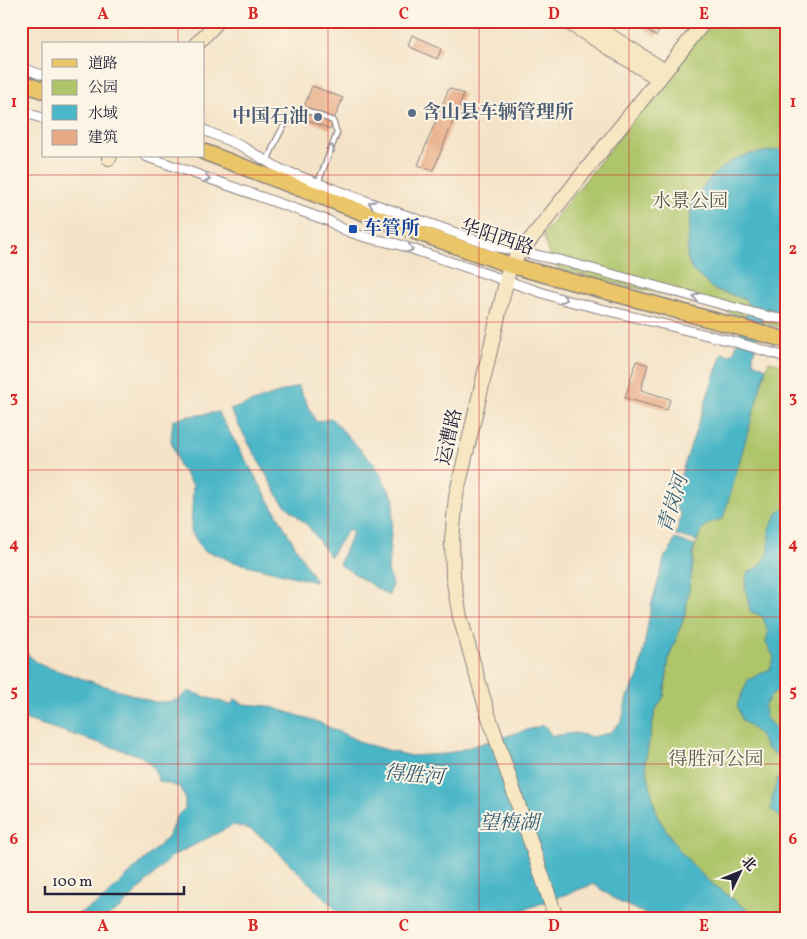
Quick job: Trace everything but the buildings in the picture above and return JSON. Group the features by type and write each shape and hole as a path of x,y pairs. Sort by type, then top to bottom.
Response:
{"main road":[{"path":"199,42 218,21"},
{"path":"566,21 662,75"},
{"path":"587,21 662,75"},
{"name":"运漕路","path":"556,918 486,711 460,617 453,577 452,540 456,496 510,265 705,21"},
{"path":"21,82 42,90"},
{"name":"华阳西路","path":"205,152 264,168 391,223 510,265 786,340"}],"street":[{"path":"21,67 42,75"},
{"path":"21,111 42,118"},
{"path":"205,130 241,146 264,168"},
{"path":"151,158 329,221 341,230 397,244 561,298 735,342 786,357"},
{"path":"316,189 371,204 493,246 563,261 765,316 786,320"}],"lane":[{"path":"264,168 285,124 294,112 303,109 334,121 337,133 316,189"}],"green space":[{"name":"水景公园","path":"711,21 786,21 786,329 686,300 560,270 548,252 543,234"},
{"name":"得胜河公园","path":"769,361 786,365 786,918 758,918 706,879 679,850 657,816 645,762 655,711 664,696 669,657 685,615 693,564 693,552 701,531 713,521"}],"water":[{"name":"青岗河","path":"786,145 786,314 766,308 764,311 753,362 766,368 723,519 706,526 697,541 676,535 681,515 672,501 722,353 729,355 734,352 749,307 745,299 713,289 691,269 687,255 691,207 699,191 713,175 731,161 749,154 780,150"},
{"path":"298,386 316,422 331,418 375,465 394,499 388,570 392,585 389,596 339,564 353,532 348,529 330,557 309,527 281,501 230,410"},
{"path":"218,412 316,582 230,561 219,555 203,551 191,531 193,485 179,466 171,440 173,420"},
{"path":"786,507 786,686 772,694 764,707 766,718 786,740 786,761 766,748 759,734 742,720 737,705 748,680 770,669 774,657 766,643 768,632 763,617 750,611 745,586 747,573 760,566 769,553 769,529 778,512"},
{"name":"望梅湖","path":"675,539 695,546 693,564 685,615 669,657 664,696 655,711 645,763 657,816 679,850 706,879 758,918 704,918 691,912 686,918 655,918 619,902 594,884 515,913 501,910 480,918 344,918 267,841 250,829 233,825 171,857 123,906 106,918 70,918 100,902 168,837 176,817 185,808 185,797 182,788 159,781 153,767 141,756 21,718 21,639 29,655 43,666 155,702 177,699 188,691 231,705 235,699 243,704 268,706 318,722 365,744 411,756 446,754 544,725 552,736 575,733 592,737 609,733 622,721 627,697 639,675 651,606 665,556 670,551"},
{"path":"786,774 786,823 771,809 772,797 778,778"}],"place":[{"name":"含山县车辆管理所","path":"412,113"},
{"name":"中国石油","path":"318,117"},
{"name":"车管所","path":"353,229"}],"water label":[{"name":"得胜河","path":"414,776"}]}
